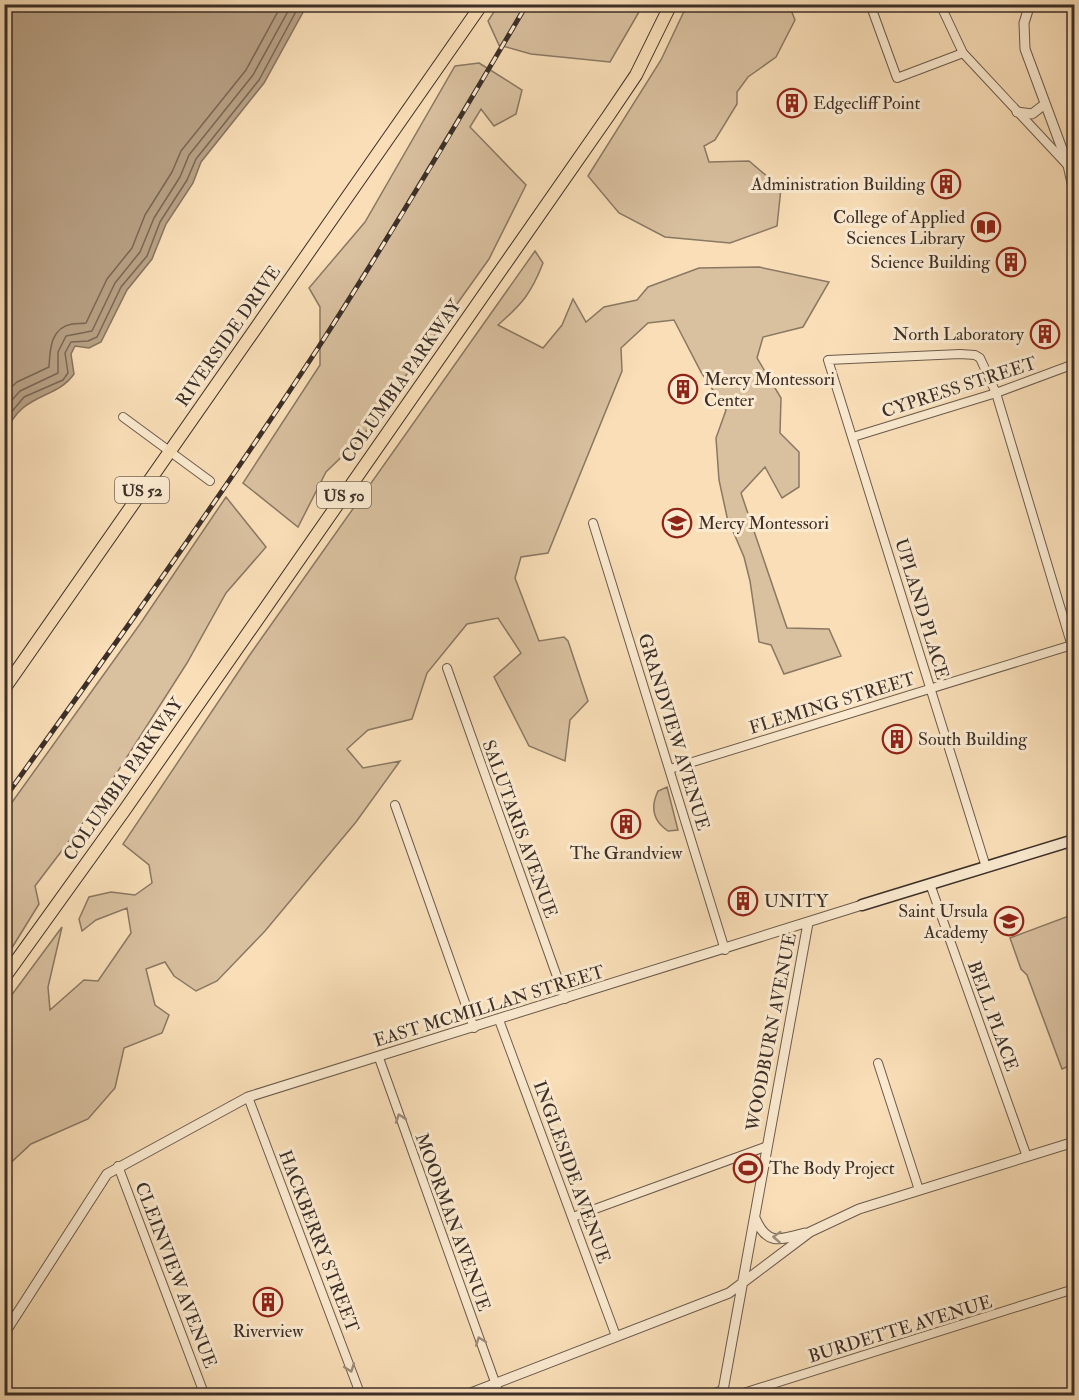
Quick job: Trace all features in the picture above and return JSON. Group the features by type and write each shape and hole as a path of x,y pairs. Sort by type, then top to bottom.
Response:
{"main road":[{"name":"RIVERSIDE DRIVE","path":"4,689 482,4"},
{"name":"COLUMBIA PARKWAY","path":"4,978 124,812 609,115 636,75 671,4"},
{"name":"EAST MCMILLAN STREET","path":"862,905 1074,840"}],"street":[{"path":"870,4 897,78 963,53"},
{"path":"940,4 963,53 1071,169"},
{"path":"1030,4 1024,23 1025,49 1071,169 1074,192"},
{"path":"1017,112 1032,114 1045,104"},
{"name":"UPLAND PLACE","path":"986,867 828,360 975,354 983,363 996,393"},
{"name":"CYPRESS STREET","path":"853,437 996,393 1074,364"},
{"path":"996,393 1073,649"},
{"path":"123,417 210,481"},
{"name":"GRANDVIEW AVENUE","path":"593,523 725,950"},
{"name":"FLEMING STREET","path":"670,769 931,688 1073,649"},
{"name":"SALUTARIS AVENUE","path":"447,668 565,999"},
{"path":"395,805 474,1028"},
{"name":"BELL PLACE","path":"930,884 1028,1157"},
{"name":"EAST MCMILLAN STREET","path":"4,1334 107,1173 248,1097 725,950 862,905"},
{"name":"WOODBURN AVENUE","path":"723,1393 744,1285 765,1148 808,923"},
{"name":"INGLESIDE AVENUE","path":"499,1020 616,1336"},
{"name":"MOORMAN AVENUE","path":"379,1058 500,1395"},
{"path":"878,1063 919,1190"},
{"name":"HACKBERRY STREET","path":"248,1097 361,1395"},
{"path":"754,1218 765,1235 770,1238 780,1239 810,1232 859,1209 1074,1142"},
{"path":"573,1217 765,1148"},
{"name":"CLEINVIEW AVENUE","path":"118,1166 205,1395"},
{"path":"463,1395 729,1293 744,1285 810,1232"},
{"name":"BURDETTE AVENUE","path":"734,1395 1074,1289"},
{"path":"706,1395 723,1393"}],"shaded area":[{"path":"499,4 643,5 610,62 531,54 499,45 488,21"},
{"path":"687,5 789,5 795,20 776,57 748,77 737,92 737,104 715,140 704,146 709,162 749,161 781,188 777,226 730,243 665,237 619,213 588,176 661,60"},
{"path":"479,63 522,90 516,114 494,126 481,109 470,127 526,185 489,259 362,437 326,472 298,527 243,483 320,365 320,307 309,288 365,222 455,66"},
{"path":"535,251 543,263 530,291 498,325 543,348 562,325 573,299 586,322 604,307 637,300 648,287 699,268 759,267 829,282 803,327 763,337 757,358 781,398 780,433 799,452 799,487 782,498 765,467 741,493 787,628 829,629 841,656 784,674 771,645 759,642 750,581 744,557 727,517 719,480 716,438 726,410 701,372 674,320 648,323 621,348 622,371 548,553 521,557 515,578 539,641 564,637 568,641 588,701 570,720 565,761 529,746 494,677 521,653 498,618 467,624 427,673 412,719 368,730 347,749 363,768 400,761 356,822 265,931 217,981 196,991 174,976 165,962 146,969 155,1005 169,1015 162,1033 124,1048 115,1088 88,1119 31,1144 5,1168 5,1004 62,927 48,987 50,1010 84,980 98,981 131,933 127,908 96,920 82,931 79,919 89,897 111,892 135,895 152,883 149,865 123,844 249,656"},
{"path":"226,497 266,547 226,593 187,663 95,807 35,886 39,904 5,959 5,812 140,624"},
{"path":"667,787 678,830 668,831 659,823 654,814 654,803 658,791"},
{"path":"1074,914 1074,1064 1062,1069 1027,975 1021,969 1010,938"}],"water":[{"path":"5,4 307,5 264,83 201,162 193,183 166,224 152,259 127,290 101,342 89,348 75,346 71,354 74,374 57,389 29,403 12,421 5,435"}],"railway":[{"path":"4,799 203,519 318,348 398,220 527,4"}],"place":[{"name":"Edgecliff Point","path":"792,103"},
{"name":"Administration Building","path":"946,184"},
{"name":"College of Applied Sciences Library","path":"986,227"},
{"name":"Science Building","path":"1011,262"},
{"name":"North Laboratory","path":"1045,334"},
{"name":"Mercy Montessori Center","path":"683,389"},
{"name":"Mercy Montessori","path":"677,523"},
{"name":"South Building","path":"897,739"},
{"name":"The Grandview","path":"626,824"},
{"name":"UNITY","path":"743,901"},
{"name":"Saint Ursula Academy","path":"1009,921"},
{"name":"The Body Project","path":"748,1168"},
{"name":"Riverview","path":"268,1302"}]}
